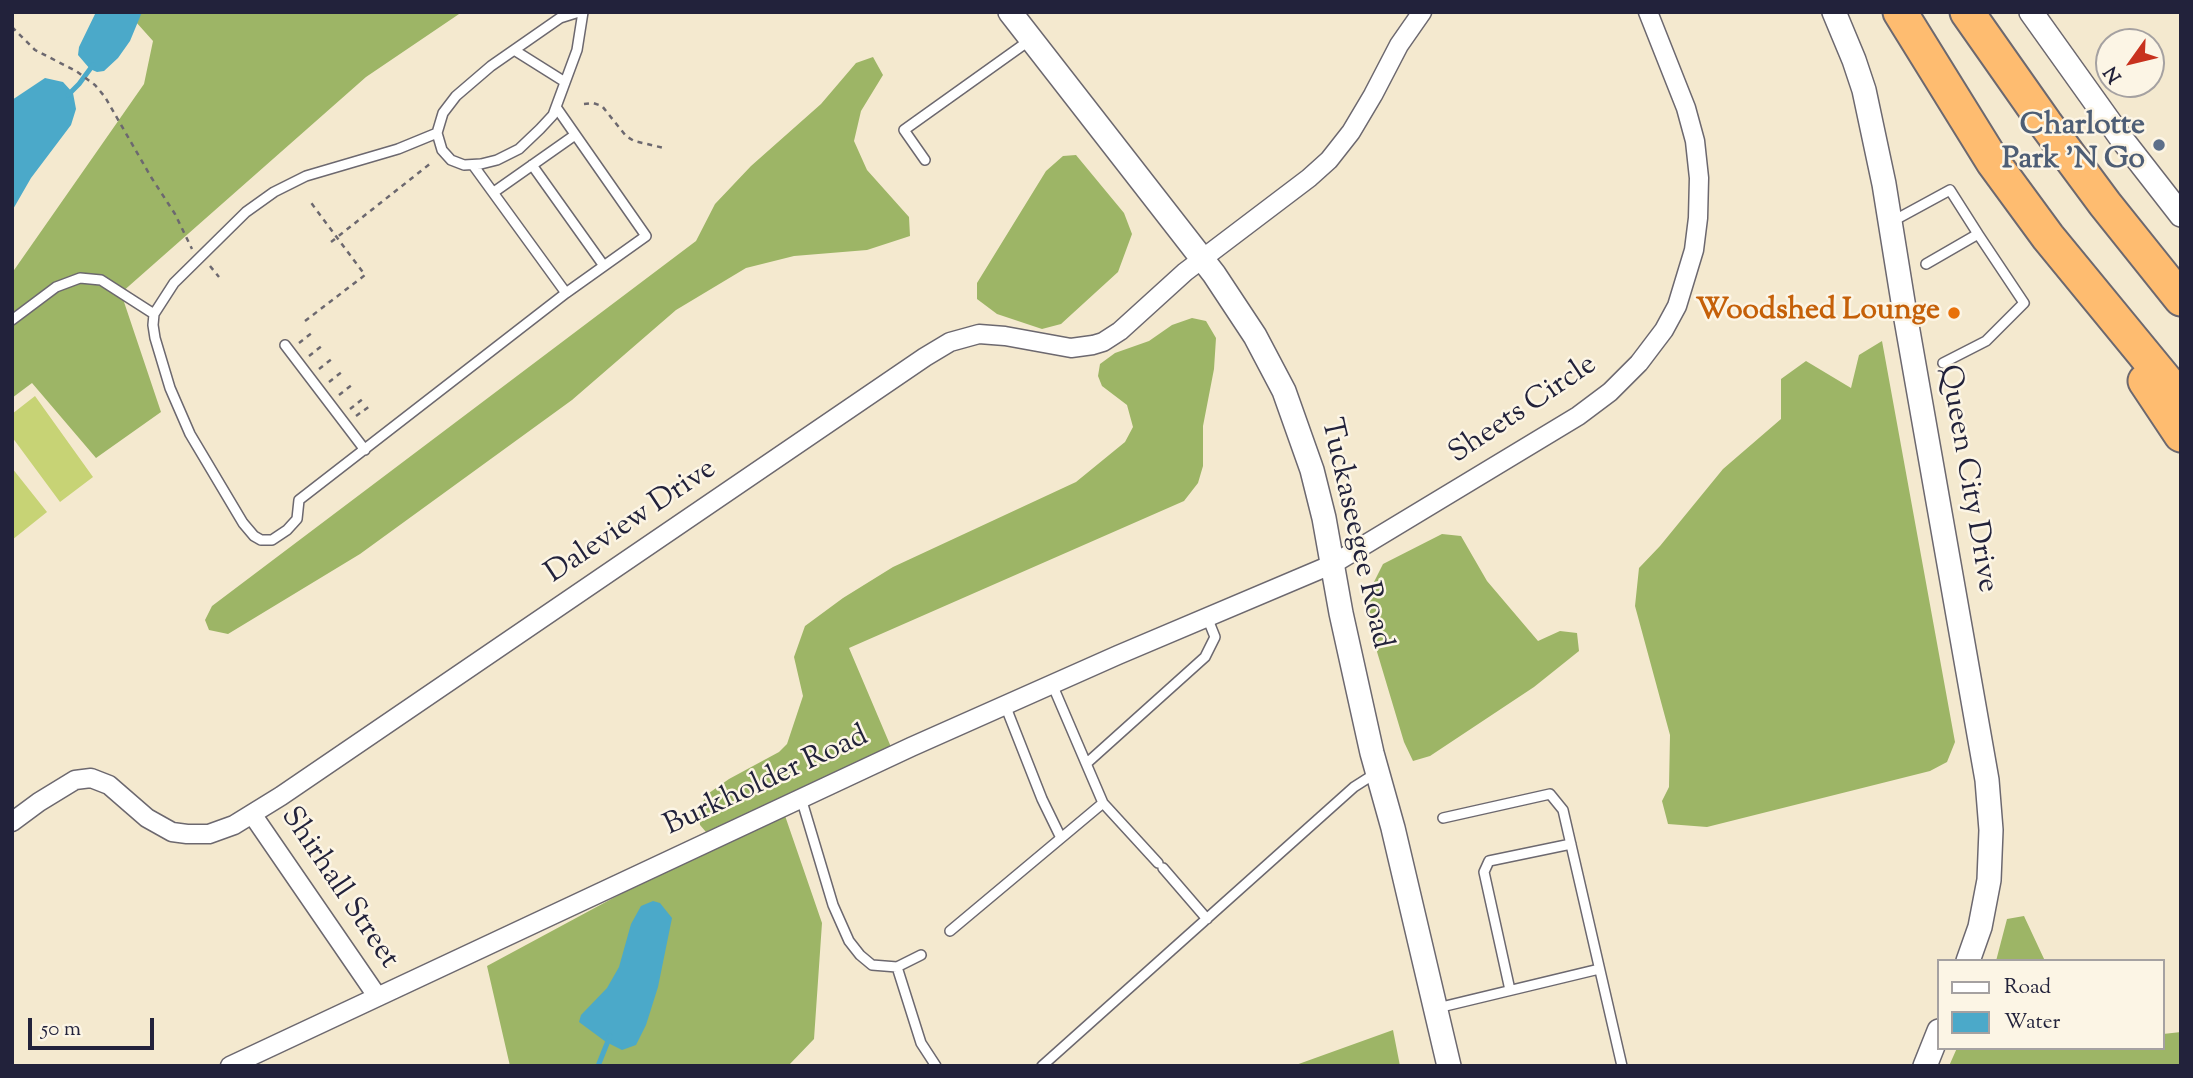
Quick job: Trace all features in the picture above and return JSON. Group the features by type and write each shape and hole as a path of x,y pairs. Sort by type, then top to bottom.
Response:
{"highway":[{"path":"1900,12 1993,162 2048,237 2181,435"},
{"path":"1967,12 2052,133 2181,299"},
{"path":"2048,237 2181,399"}],"street":[{"name":"Tuckaseegee Road","path":"1010,12 1202,259 1255,336 1284,391 1312,470 1377,772 1393,828 1449,1066"},
{"path":"1202,259 1329,160 1351,132 1399,45 1422,12"},
{"name":"Sheets Circle","path":"1333,564 1578,416 1610,392 1639,363 1664,330 1677,306 1694,250 1699,178 1695,141 1686,108 1648,12"},
{"name":"Queen City Drive","path":"1834,12 1864,90 1891,222 1987,780 1991,830 1989,880 1980,927 1969,959"},
{"path":"2031,12 2121,138 2181,215"},
{"name":"Daleview Drive","path":"12,822 75,780 91,778 102,781 147,818 172,832 209,834 234,825 925,356 950,342 979,334 1071,348 1093,345 1120,331 1202,259"},
{"name":"Burkholder Road","path":"230,1066 1005,705 1333,564"},
{"name":"Shirhall Street","path":"252,814 377,996"},
{"path":"1926,1066 1938,1034"}],"lane":[{"path":"581,12 577,50 553,115 540,130 519,149 497,160 464,166 451,160 442,150 437,133 443,113 456,96 560,18 581,12"},
{"path":"925,160 904,130 1031,40"},
{"path":"514,50 565,82"},
{"path":"437,133 398,149 306,176 274,191 246,212 174,283 154,314 155,338 170,388 190,433 243,523 261,540 272,540 297,519 299,500 566,293 646,236 556,107"},
{"path":"494,192 575,135"},
{"path":"473,165 566,293"},
{"path":"532,165 604,265"},
{"path":"1891,222 1950,190 2024,303 1986,341 1943,363"},
{"path":"1926,264 1978,234"},
{"path":"12,320 56,287 80,278 101,280 154,314"},
{"path":"287,347 365,450"},
{"path":"1087,763 1205,657 1215,637 1207,617"},
{"path":"1052,684 1103,803 1147,852 1157,868 1177,885 1207,919"},
{"path":"1005,705 1042,799 1061,838"},
{"path":"1042,1066 1354,787 1377,772"},
{"path":"1443,818 1550,794 1563,810 1622,1066"},
{"path":"801,798 834,905 849,941 872,965 897,967 922,955"},
{"path":"950,931 1103,803"},
{"path":"1510,990 1485,872 1489,861 1571,844"},
{"path":"897,967 921,1043 936,1066"},
{"path":"1435,1008 1599,969"}],"path":[{"path":"12,27 35,50 76,71 95,85 105,97 175,214 189,245 219,277"},
{"path":"584,104 602,106 626,136 634,141 664,148"},
{"path":"331,242 431,163"},
{"path":"305,321 365,275 309,200"},
{"path":"287,347 313,332"},
{"path":"299,363 323,345"},
{"path":"309,376 333,358"},
{"path":"319,390 343,371"},
{"path":"329,402 353,384"},
{"path":"342,420 364,398"},
{"path":"342,420 370,406"}],"green space":[{"path":"127,12 462,12 366,77 121,293 161,412 96,458 32,383 12,398 12,273 144,84 153,41"},
{"path":"873,57 883,75 861,111 854,141 867,170 909,217 910,236 867,250 794,256 746,268 676,310 572,400 360,554 228,634 209,630 205,620 212,606 696,241 715,204 751,166 821,104 856,63"},
{"path":"1076,155 1124,213 1132,234 1118,272 1061,324 1042,329 997,314 977,299 977,283 1046,171 1063,156"},
{"path":"1192,318 1206,321 1216,338 1214,369 1203,426 1203,466 1198,483 1184,501 849,648 891,747 706,832 700,825 699,807 709,793 779,752 787,744 803,696 794,657 805,626 893,567 1076,482 1125,442 1133,427 1127,405 1102,386 1098,376 1100,364 1115,353 1149,341 1172,325"},
{"path":"1882,341 1955,742 1947,762 1930,771 1707,827 1668,824 1662,801 1669,787 1670,735 1635,606 1639,568 1723,469 1781,419 1781,379 1806,361 1851,388 1859,355"},
{"path":"35,396 93,477 60,502 12,437 12,414"},
{"path":"12,468 47,512 12,540"},
{"path":"1442,534 1461,536 1487,581 1538,641 1560,631 1577,633 1579,651 1534,687 1430,756 1413,761 1404,742 1369,625 1368,594 1383,564"},
{"path":"782,807 822,923 814,1039 788,1066 510,1066 487,966"},
{"path":"2024,916 2044,959 1997,959 2007,919"},
{"path":"1393,1030 1400,1066 1293,1066"},
{"path":"2181,1032 2181,1066 1949,1066 1956,1050 2165,1050 2165,1034"}],"water":[{"path":"96,12 142,12 130,41 118,58 104,71 97,72 90,69 78,55 79,47"},
{"path":"45,78 63,82 73,93 76,109 71,125 31,178 12,211 12,100"},
{"path":"653,901 660,903 672,918 658,987 646,1025 636,1045 622,1050 579,1022 581,1015 607,988 619,967 631,924 641,906"}],"waterway":[{"path":"68,95 93,65"},
{"path":"598,1066 610,1036"}],"place":[{"name":"Charlotte Park 'N Go","path":"2159,145"},
{"name":"Woodshed Lounge","path":"1954,313"}]}
